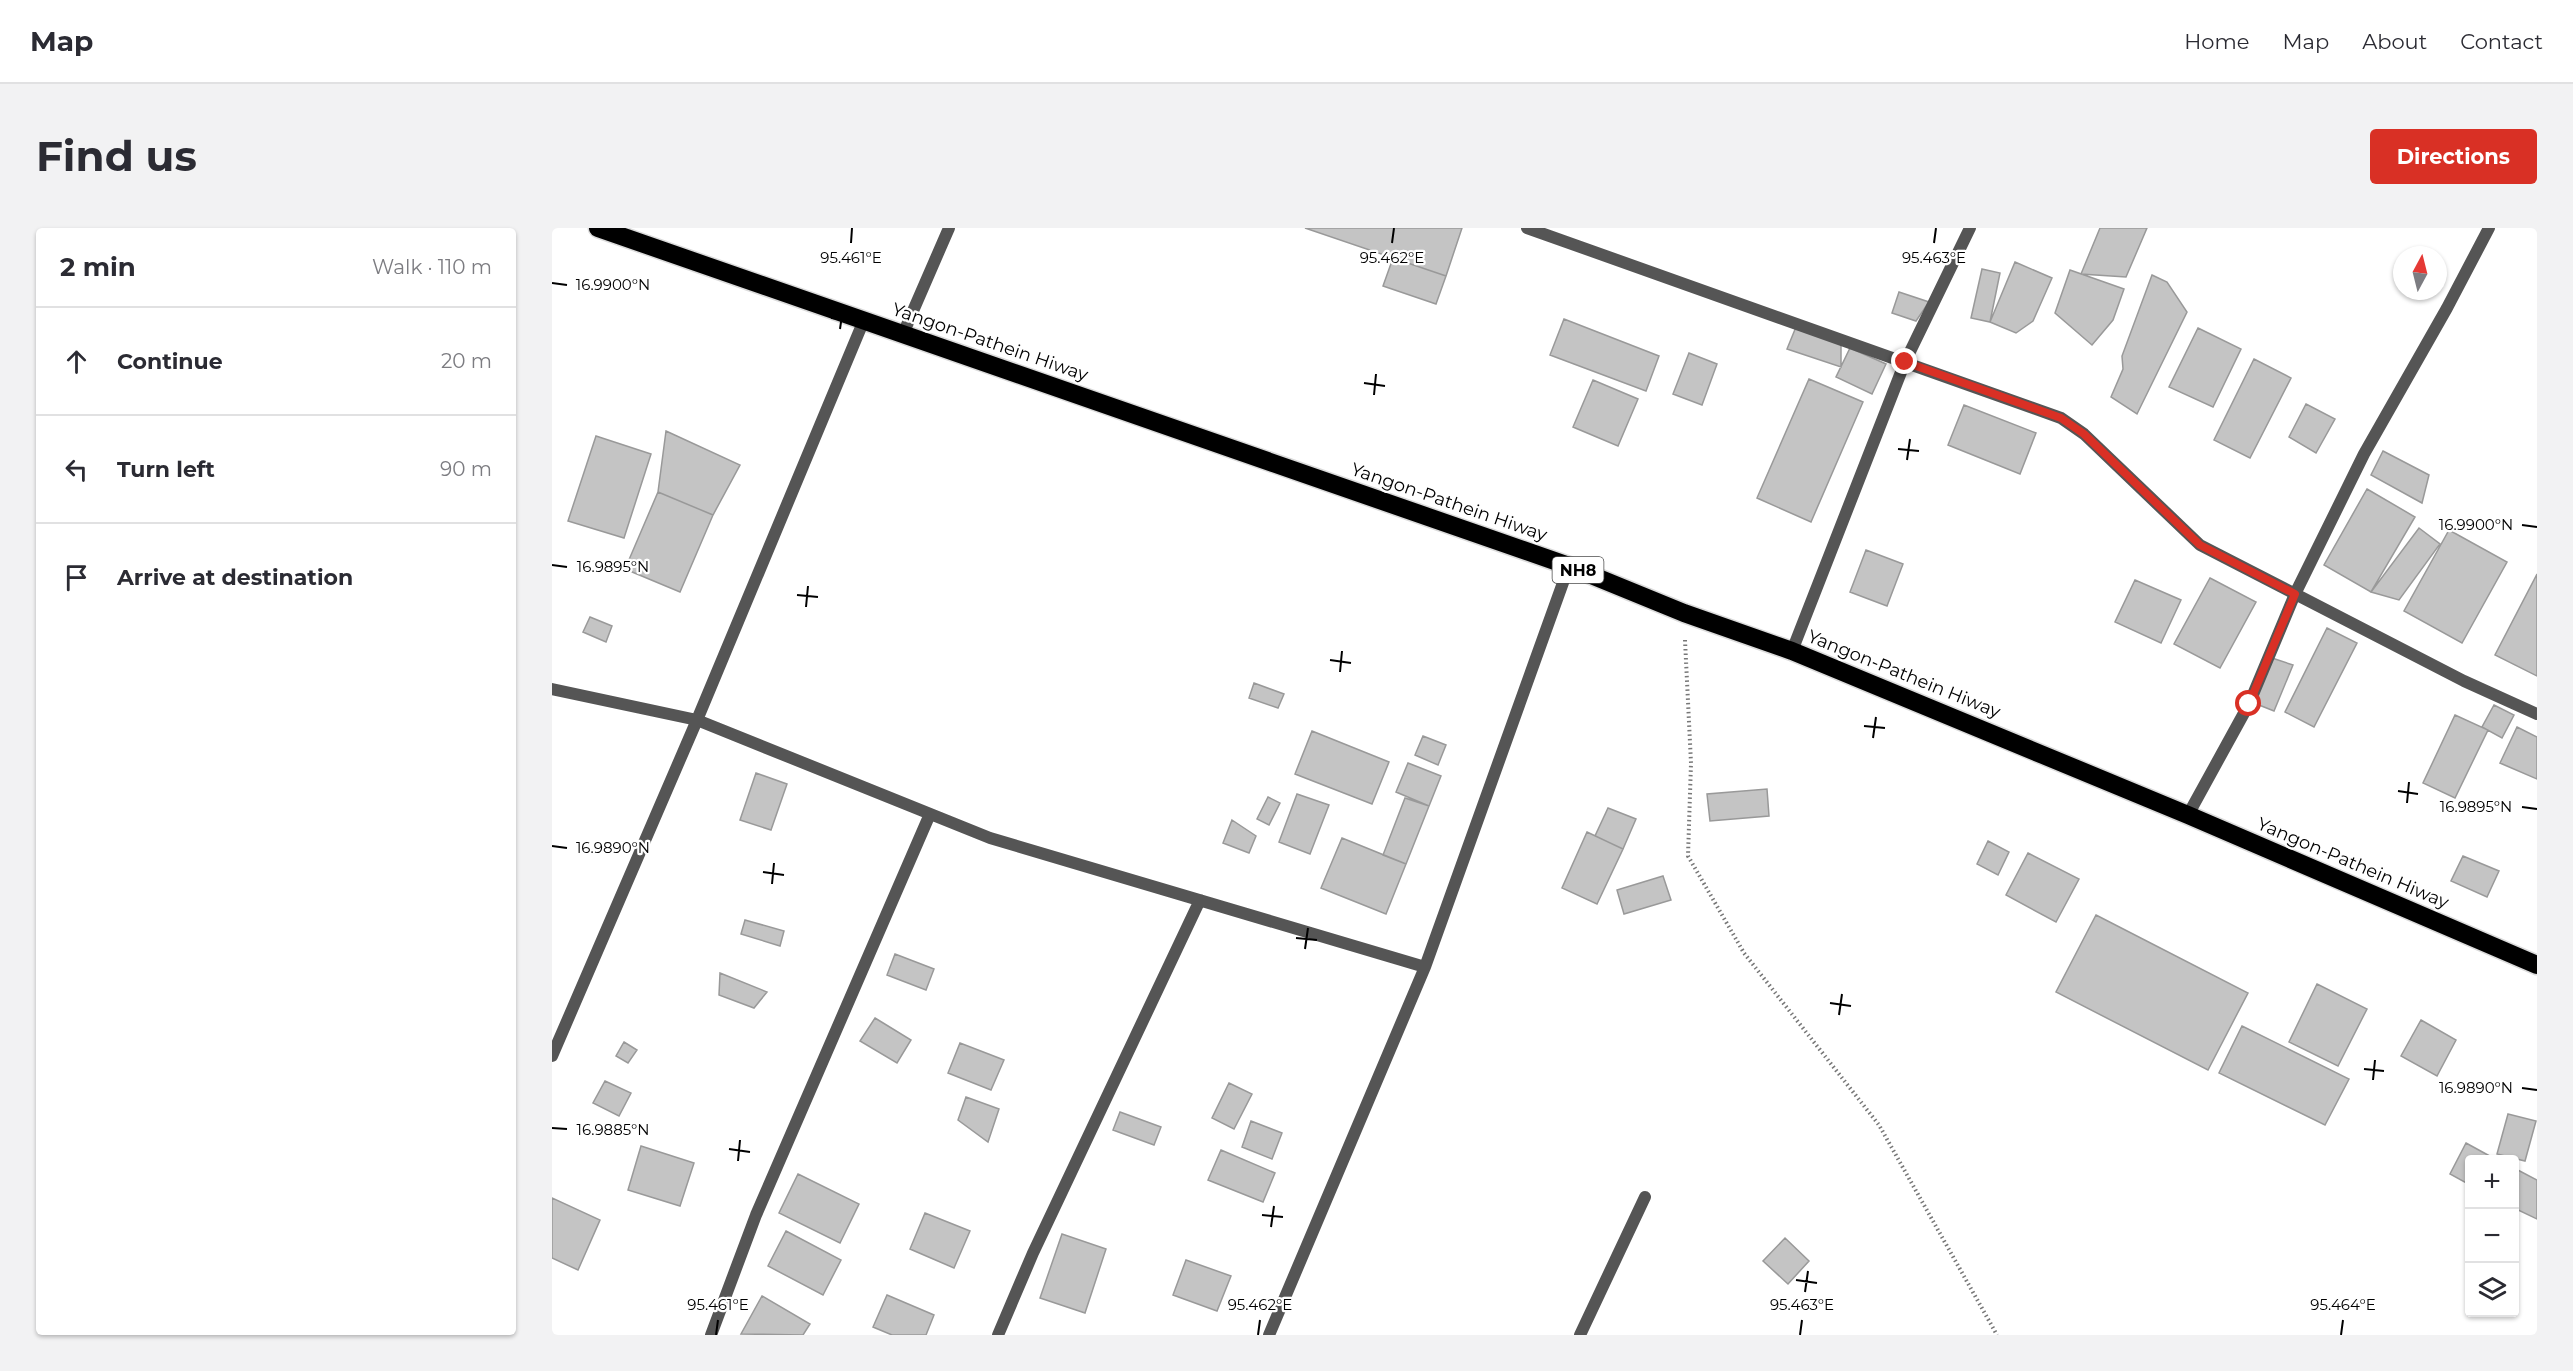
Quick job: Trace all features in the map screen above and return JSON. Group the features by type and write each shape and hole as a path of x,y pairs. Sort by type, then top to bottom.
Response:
{"highway":[{"name":"Yangon-Pathein Hiway","path":"598,228 1569,566 1684,613 1792,651 2188,815 2537,965"}],"street":[{"path":"903,334 949,228"},
{"path":"1527,228 2061,418 2084,434 2200,545 2464,681 2537,714"},
{"path":"1792,651 1905,362 1970,228"},
{"path":"2188,815 2249,704 2295,594 2364,454 2448,308 2488,228"},
{"path":"552,1056 697,720 864,321"},
{"path":"1269,1335 1425,968 1569,566"},
{"path":"552,689 697,720 990,838 1425,968"},
{"path":"711,1335 756,1215 930,814"},
{"path":"998,1335 1033,1253 1200,900"},
{"path":"1580,1335 1645,1197"}],"path":[{"path":"1684,613 1691,763 1688,856 1744,953 1879,1125 1997,1335"}],"building":[{"path":"1305,228 1462,228 1446,276"},
{"path":"2100,228 2147,228 2126,277 2081,274"},
{"path":"1393,258 1446,276 1436,304 1383,286"},
{"path":"2015,262 2052,278 2033,321 2016,333 1990,322"},
{"path":"1982,269 2000,273 1990,322 1971,318"},
{"path":"2070,270 2124,289 2113,320 2092,345 2055,313"},
{"path":"2152,275 2167,282 2187,312 2137,414 2111,397 2123,369 2122,356"},
{"path":"1899,292 1929,302 1916,321 1892,313"},
{"path":"1564,319 1659,356 1646,391 1550,355"},
{"path":"1796,327 1841,343 1841,367 1787,349"},
{"path":"2198,328 2241,349 2213,407 2169,387"},
{"path":"1850,348 1886,364 1872,394 1836,377"},
{"path":"1689,353 1717,364 1702,405 1673,394"},
{"path":"2254,359 2291,378 2250,458 2214,440"},
{"path":"1809,379 1863,402 1811,522 1757,498"},
{"path":"1593,380 1638,399 1618,446 1573,427"},
{"path":"2306,404 2335,419 2316,453 2289,437"},
{"path":"1964,405 2036,433 2020,474 1948,445"},
{"path":"666,431 740,465 713,515 658,492"},
{"path":"596,436 651,454 624,538 568,521"},
{"path":"2383,451 2429,475 2422,503 2371,475"},
{"path":"2367,489 2415,517 2371,592 2324,565"},
{"path":"658,492 713,515 680,592 625,569"},
{"path":"2419,528 2440,544 2399,600 2371,592"},
{"path":"2449,530 2507,562 2462,643 2404,611"},
{"path":"1866,550 1903,564 1887,606 1850,592"},
{"path":"2537,574 2537,676 2495,655"},
{"path":"2210,578 2256,602 2220,668 2174,644"},
{"path":"2135,580 2181,600 2161,643 2115,622"},
{"path":"590,617 612,626 606,642 583,632"},
{"path":"2327,628 2357,643 2314,727 2285,712"},
{"path":"2272,658 2293,665 2274,711 2254,703"},
{"path":"1254,683 1284,694 1278,708 1249,698"},
{"path":"2494,705 2514,715 2502,738 2482,727"},
{"path":"2455,715 2488,730 2455,798 2423,783"},
{"path":"2517,727 2537,737 2537,779 2500,763"},
{"path":"1312,731 1389,762 1372,804 1295,774"},
{"path":"1423,736 1446,745 1438,765 1415,755"},
{"path":"1408,763 1441,776 1429,806 1396,792"},
{"path":"756,773 787,784 771,830 740,820"},
{"path":"1767,789 1769,816 1710,821 1707,794"},
{"path":"1297,794 1329,805 1310,854 1279,842"},
{"path":"1268,797 1280,803 1269,825 1257,819"},
{"path":"1405,798 1429,806 1406,864 1383,855"},
{"path":"1608,808 1636,819 1623,849 1595,836"},
{"path":"1232,820 1256,836 1249,853 1223,843"},
{"path":"1587,832 1623,849 1597,904 1562,888"},
{"path":"1342,838 1406,864 1386,914 1321,888"},
{"path":"1988,841 2009,852 1998,875 1977,864"},
{"path":"2028,853 2079,879 2056,922 2006,895"},
{"path":"2463,856 2499,871 2487,897 2451,881"},
{"path":"1663,876 1671,900 1624,914 1617,890"},
{"path":"2096,915 2248,993 2208,1070 2056,992"},
{"path":"745,920 784,931 780,946 741,934"},
{"path":"895,954 934,969 926,990 887,975"},
{"path":"720,973 767,992 754,1008 719,995"},
{"path":"2317,984 2367,1009 2338,1066 2289,1042"},
{"path":"875,1018 911,1040 897,1063 860,1041"},
{"path":"2421,1020 2456,1040 2437,1076 2401,1056"},
{"path":"2242,1026 2349,1079 2325,1125 2219,1073"},
{"path":"624,1042 637,1050 628,1063 616,1056"},
{"path":"960,1043 1004,1060 991,1090 948,1073"},
{"path":"605,1081 631,1093 619,1116 593,1103"},
{"path":"1229,1083 1252,1094 1234,1129 1212,1118"},
{"path":"966,1097 999,1109 988,1142 958,1120"},
{"path":"1120,1112 1161,1127 1154,1145 1113,1130"},
{"path":"2508,1114 2536,1121 2525,1161 2519,1160 2519,1155 2497,1154"},
{"path":"1251,1121 1282,1133 1272,1159 1242,1147"},
{"path":"2466,1143 2488,1155 2465,1155 2465,1182 2450,1174"},
{"path":"641,1146 694,1163 680,1206 628,1190"},
{"path":"1221,1150 1275,1173 1263,1202 1208,1180"},
{"path":"2519,1171 2537,1180 2537,1219 2519,1210"},
{"path":"798,1174 859,1204 840,1243 779,1213"},
{"path":"552,1198 600,1220 578,1270 552,1258"},
{"path":"925,1213 970,1231 954,1268 910,1249"},
{"path":"786,1231 841,1260 823,1295 768,1266"},
{"path":"1062,1234 1106,1249 1085,1313 1040,1298"},
{"path":"1785,1238 1809,1261 1788,1284 1763,1261"},
{"path":"1186,1260 1231,1276 1217,1311 1173,1295"},
{"path":"887,1295 934,1315 926,1335 892,1335 873,1327"},
{"path":"762,1296 810,1324 803,1335 741,1334"}],"route":[{"path":"1905,362 2061,418 2084,434 2200,545 2295,594 2249,704"}]}
